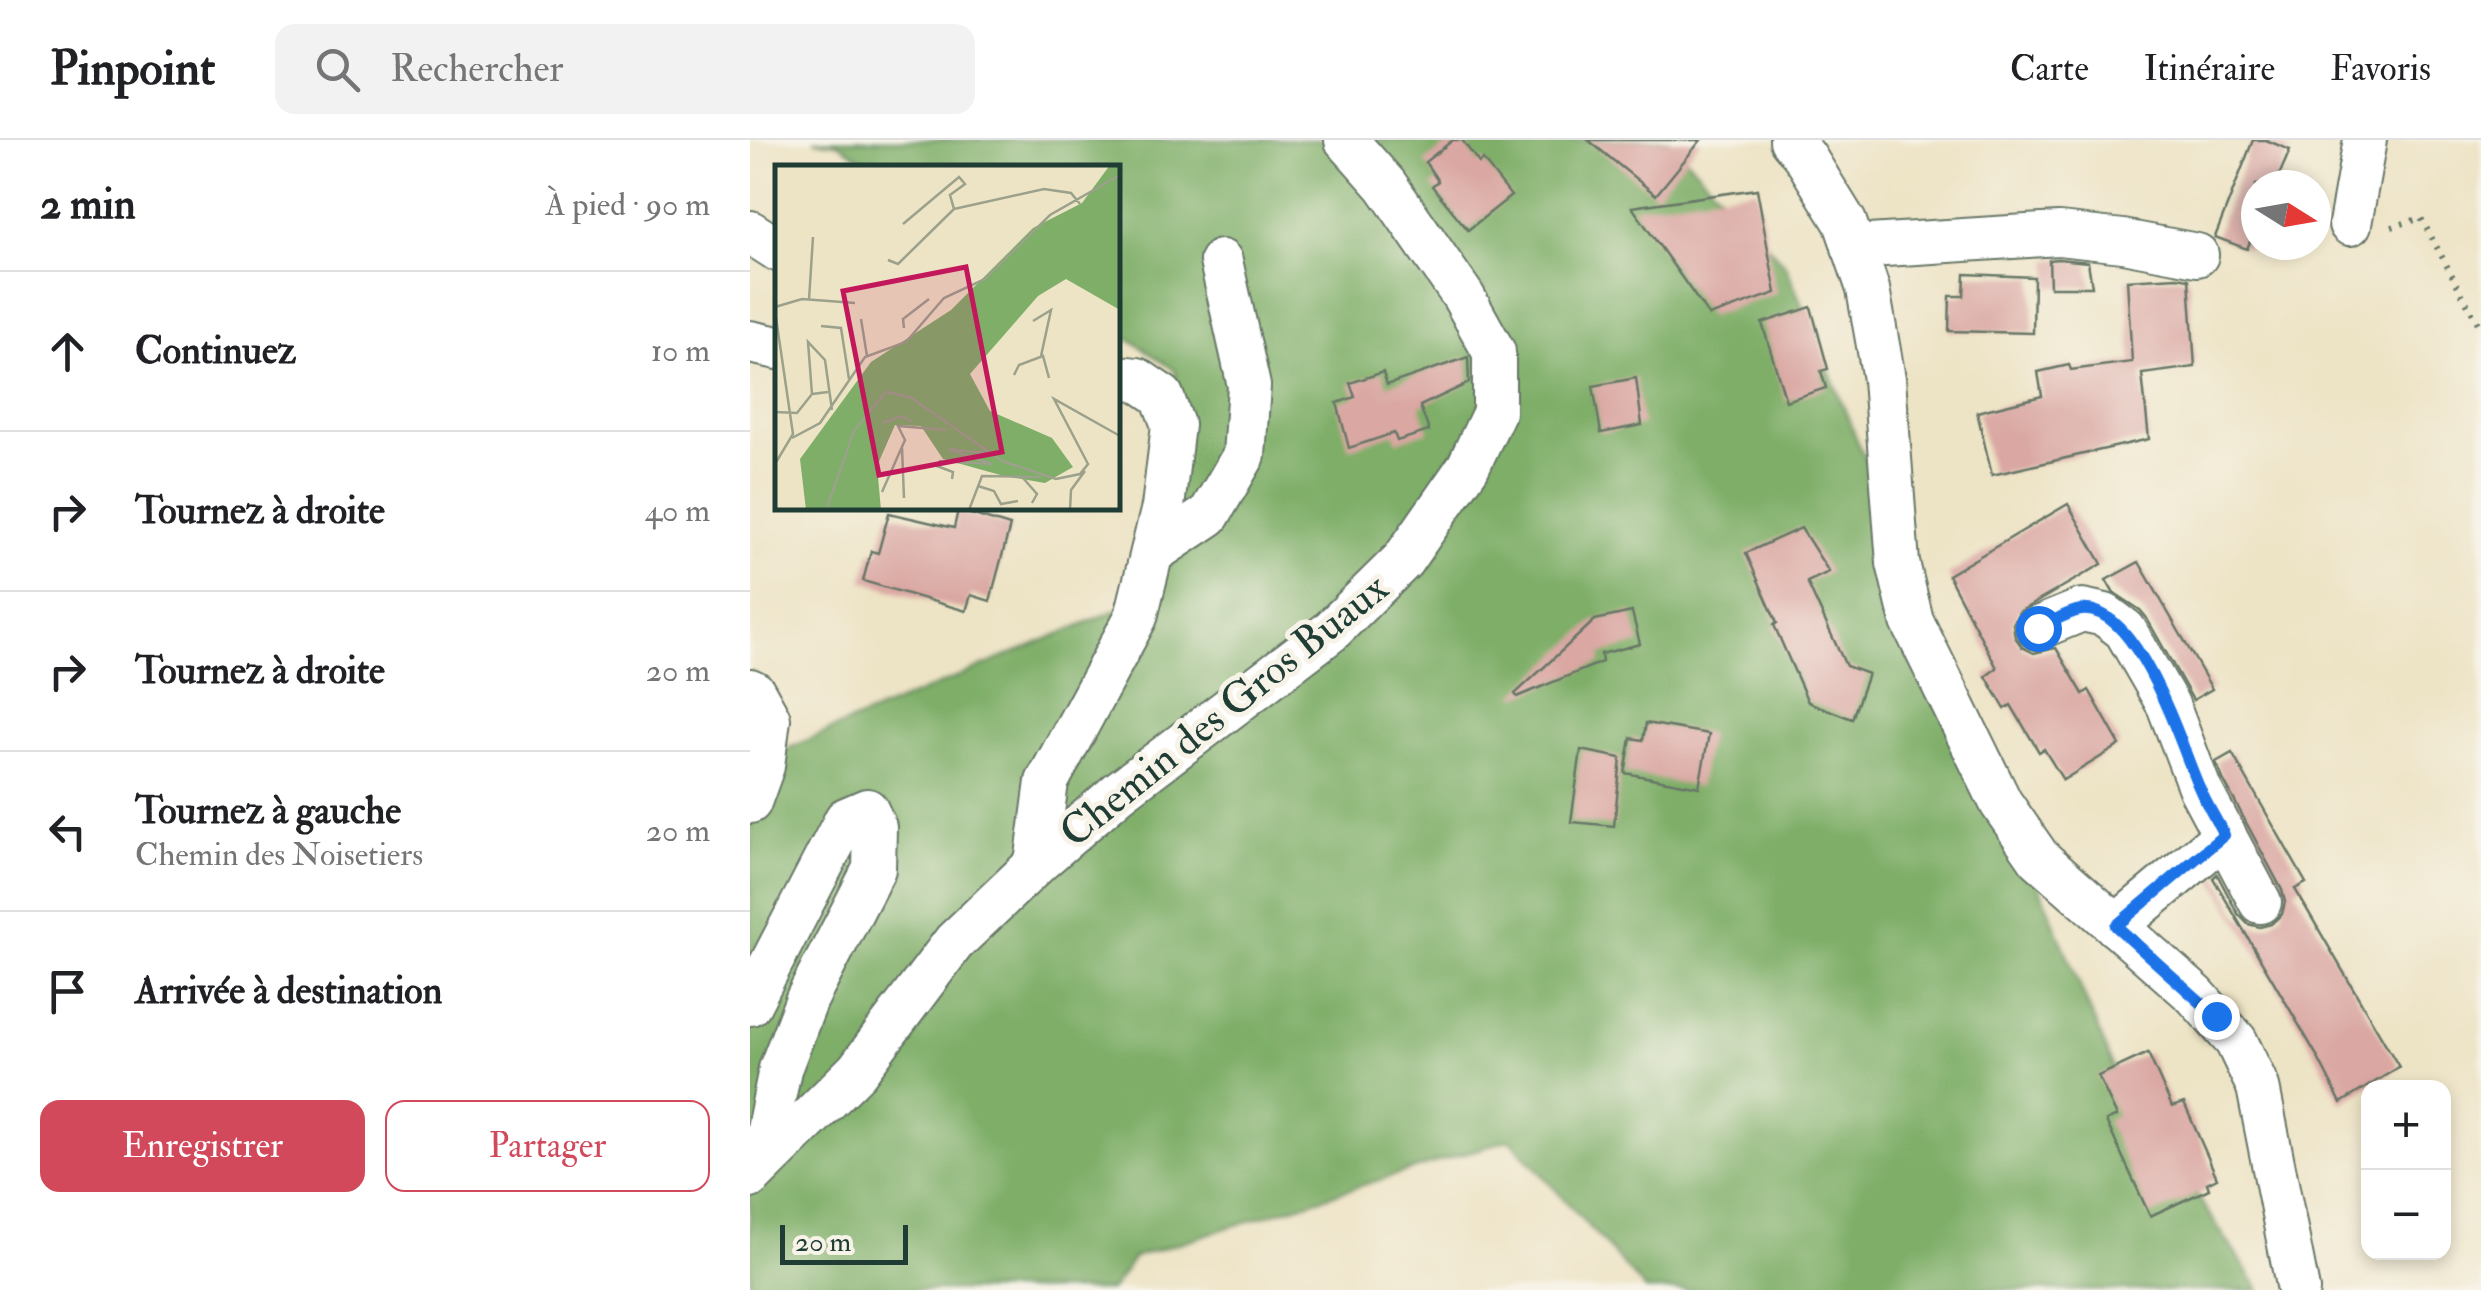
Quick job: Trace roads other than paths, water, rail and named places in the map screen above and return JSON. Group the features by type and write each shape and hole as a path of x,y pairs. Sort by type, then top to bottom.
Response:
{"street":[{"name":"Chemin des Gros Buaux","path":"756,1170 857,1071 954,942 1119,792 1330,632 1404,560 1468,467 1494,412 1494,352 1463,296 1386,184 1346,140"},
{"path":"1790,140 1805,157 1849,234 1868,289 1884,378 1898,563 1912,621 1992,785 2039,858 2216,1016 2236,1040 2258,1086 2298,1290"},
{"path":"2350,224 2365,140"},
{"path":"1849,234 2058,210 2185,238"},
{"path":"750,232 775,248"},
{"path":"1152,553 1209,515 1244,455 1249,386 1221,260"},
{"path":"750,342 775,347"},
{"path":"1036,864 1047,782 1136,617 1164,507 1173,425 1162,396 1137,379 1120,377"},
{"path":"2038,628 2082,610 2105,615 2125,630 2168,705 2200,789 2260,902"},
{"path":"750,690 769,719 763,766 750,802"},
{"path":"750,1004 846,819 867,810 875,827 874,869 808,999 780,1069 756,1170"},
{"path":"2116,926 2224,835"}]}
